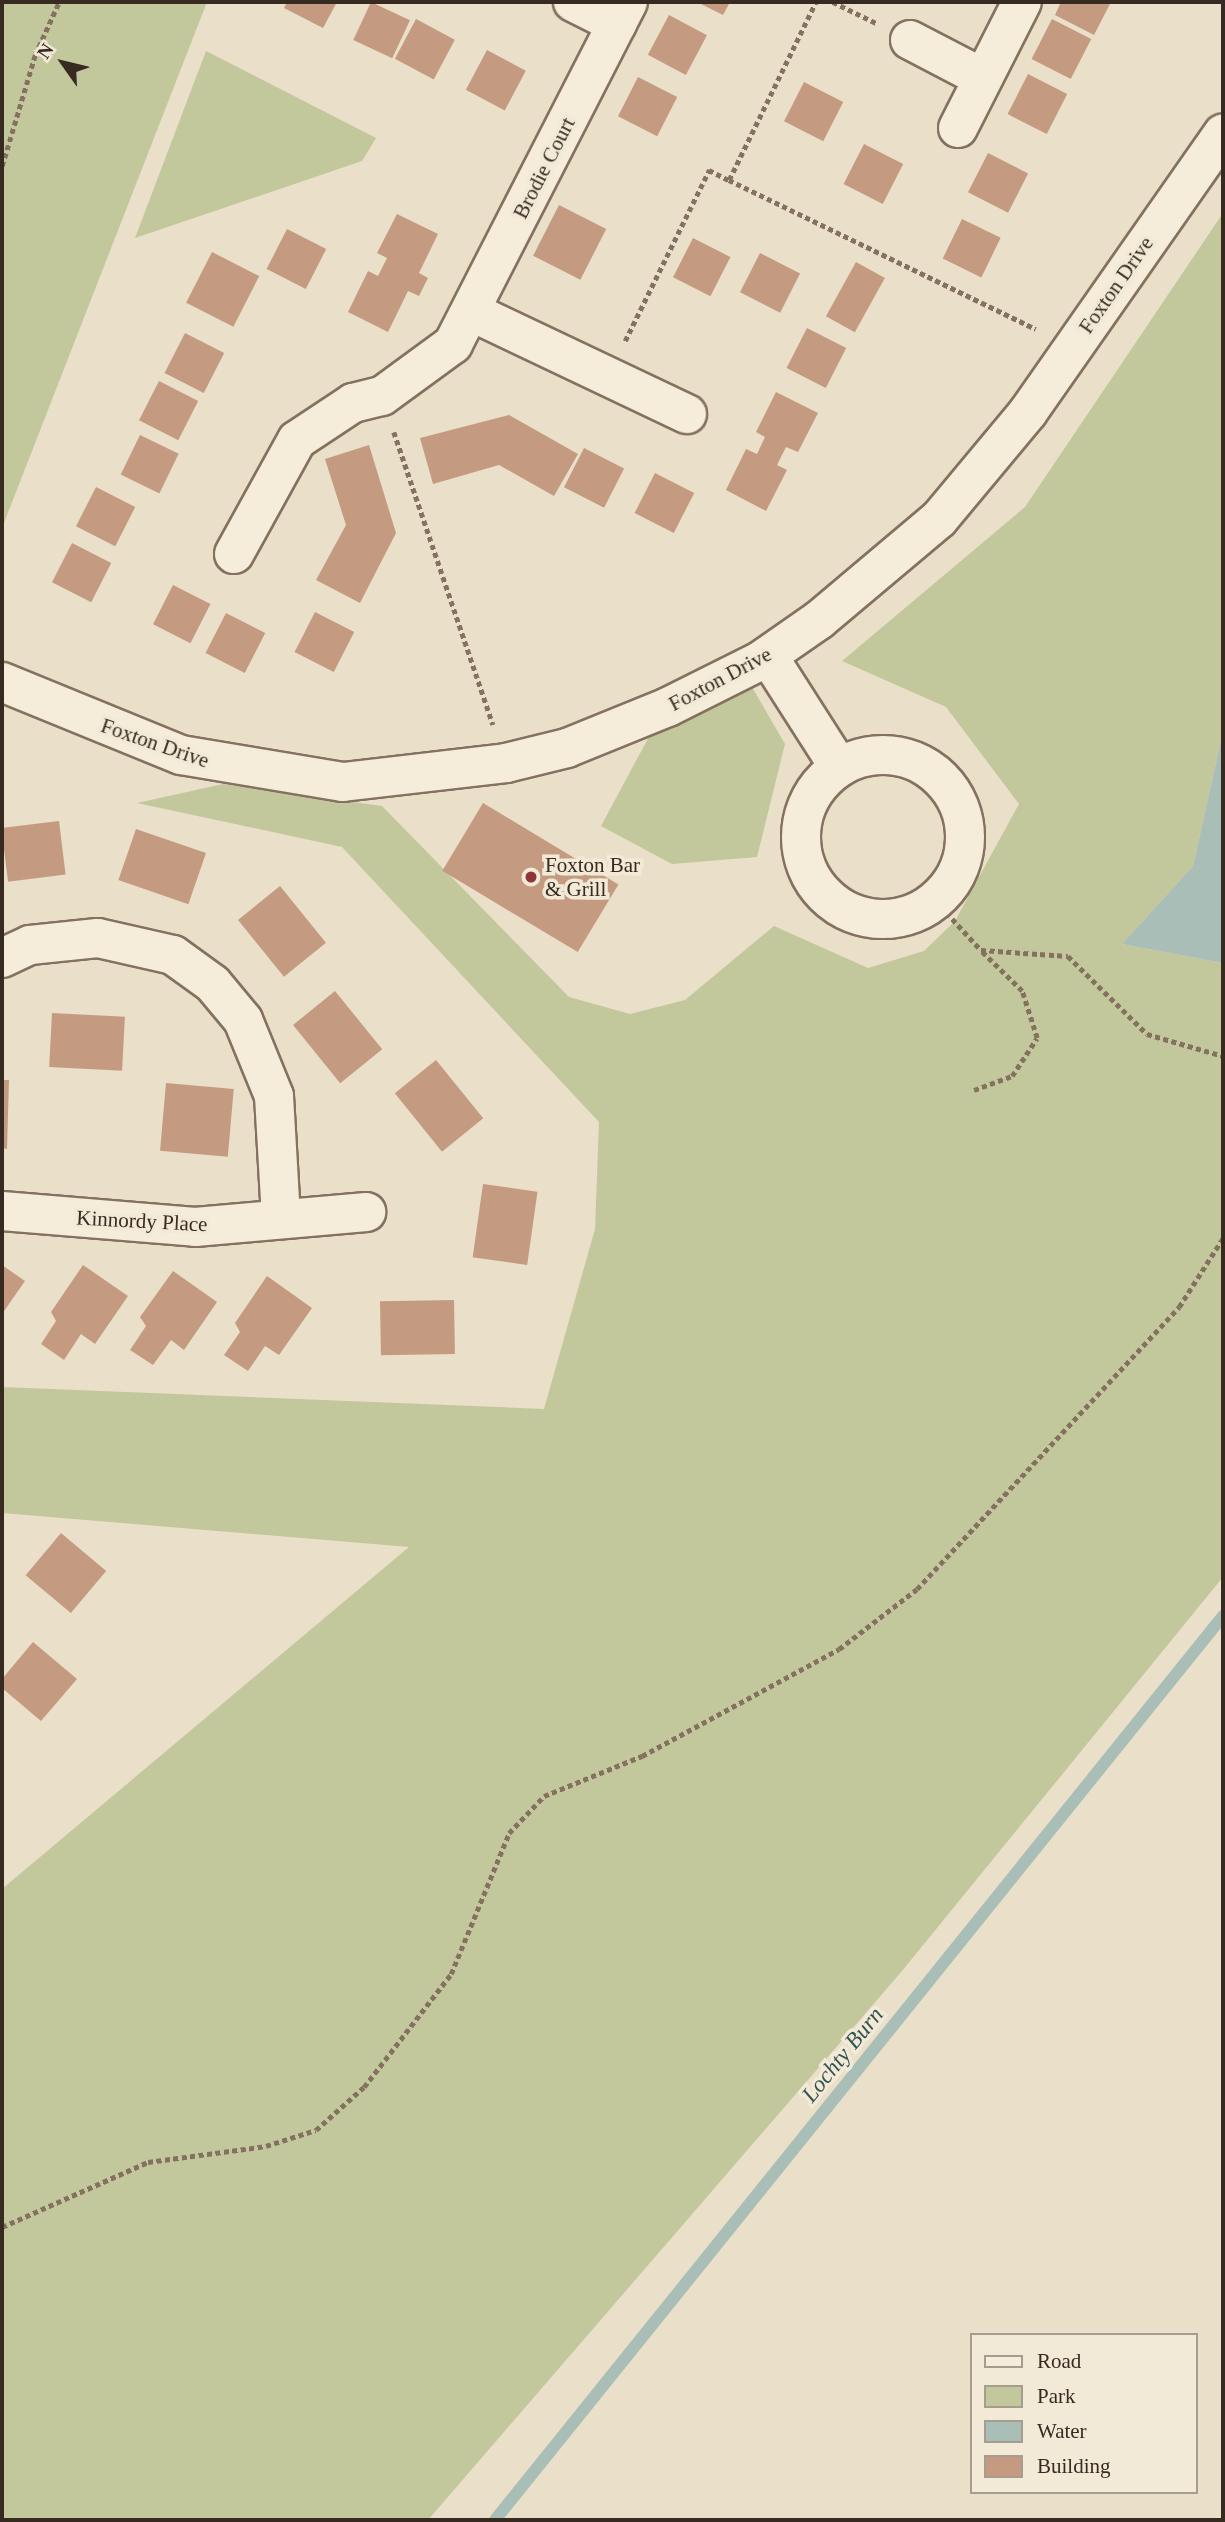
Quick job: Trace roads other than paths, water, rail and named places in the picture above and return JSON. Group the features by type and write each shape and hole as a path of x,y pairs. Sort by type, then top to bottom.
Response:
{"street":[{"name":"Brodie Court","path":"234,554 297,440 353,403 383,396 453,344 472,312 623,13 573,2"},
{"path":"958,128 1022,2"},
{"path":"910,40 983,78"},
{"name":"Foxton Drive","path":"2,682 156,747 287,778 396,779 506,763 567,748 630,723 768,656 939,519 980,477 1223,133"},
{"path":"472,312 687,414"},
{"path":"768,656 839,767"},
{"path":"862,757 913,760 953,792 965,841 960,866 936,900 900,918 871,918 844,910 821,892 805,859 804,812 839,767 862,757"},
{"path":"2,958 30,946 98,938 173,955 214,984 243,1020 274,1096 281,1217"},
{"name":"Kinnordy Place","path":"2,1211 195,1227 281,1217 366,1212"}],"water":[{"path":"1223,731 1223,963 1122,944 1193,866"}],"waterway":[{"name":"Lochty Burn","path":"495,2520 1223,1616"}],"place":[{"name":"Foxton Bar & Grill","path":"531,877"}]}
